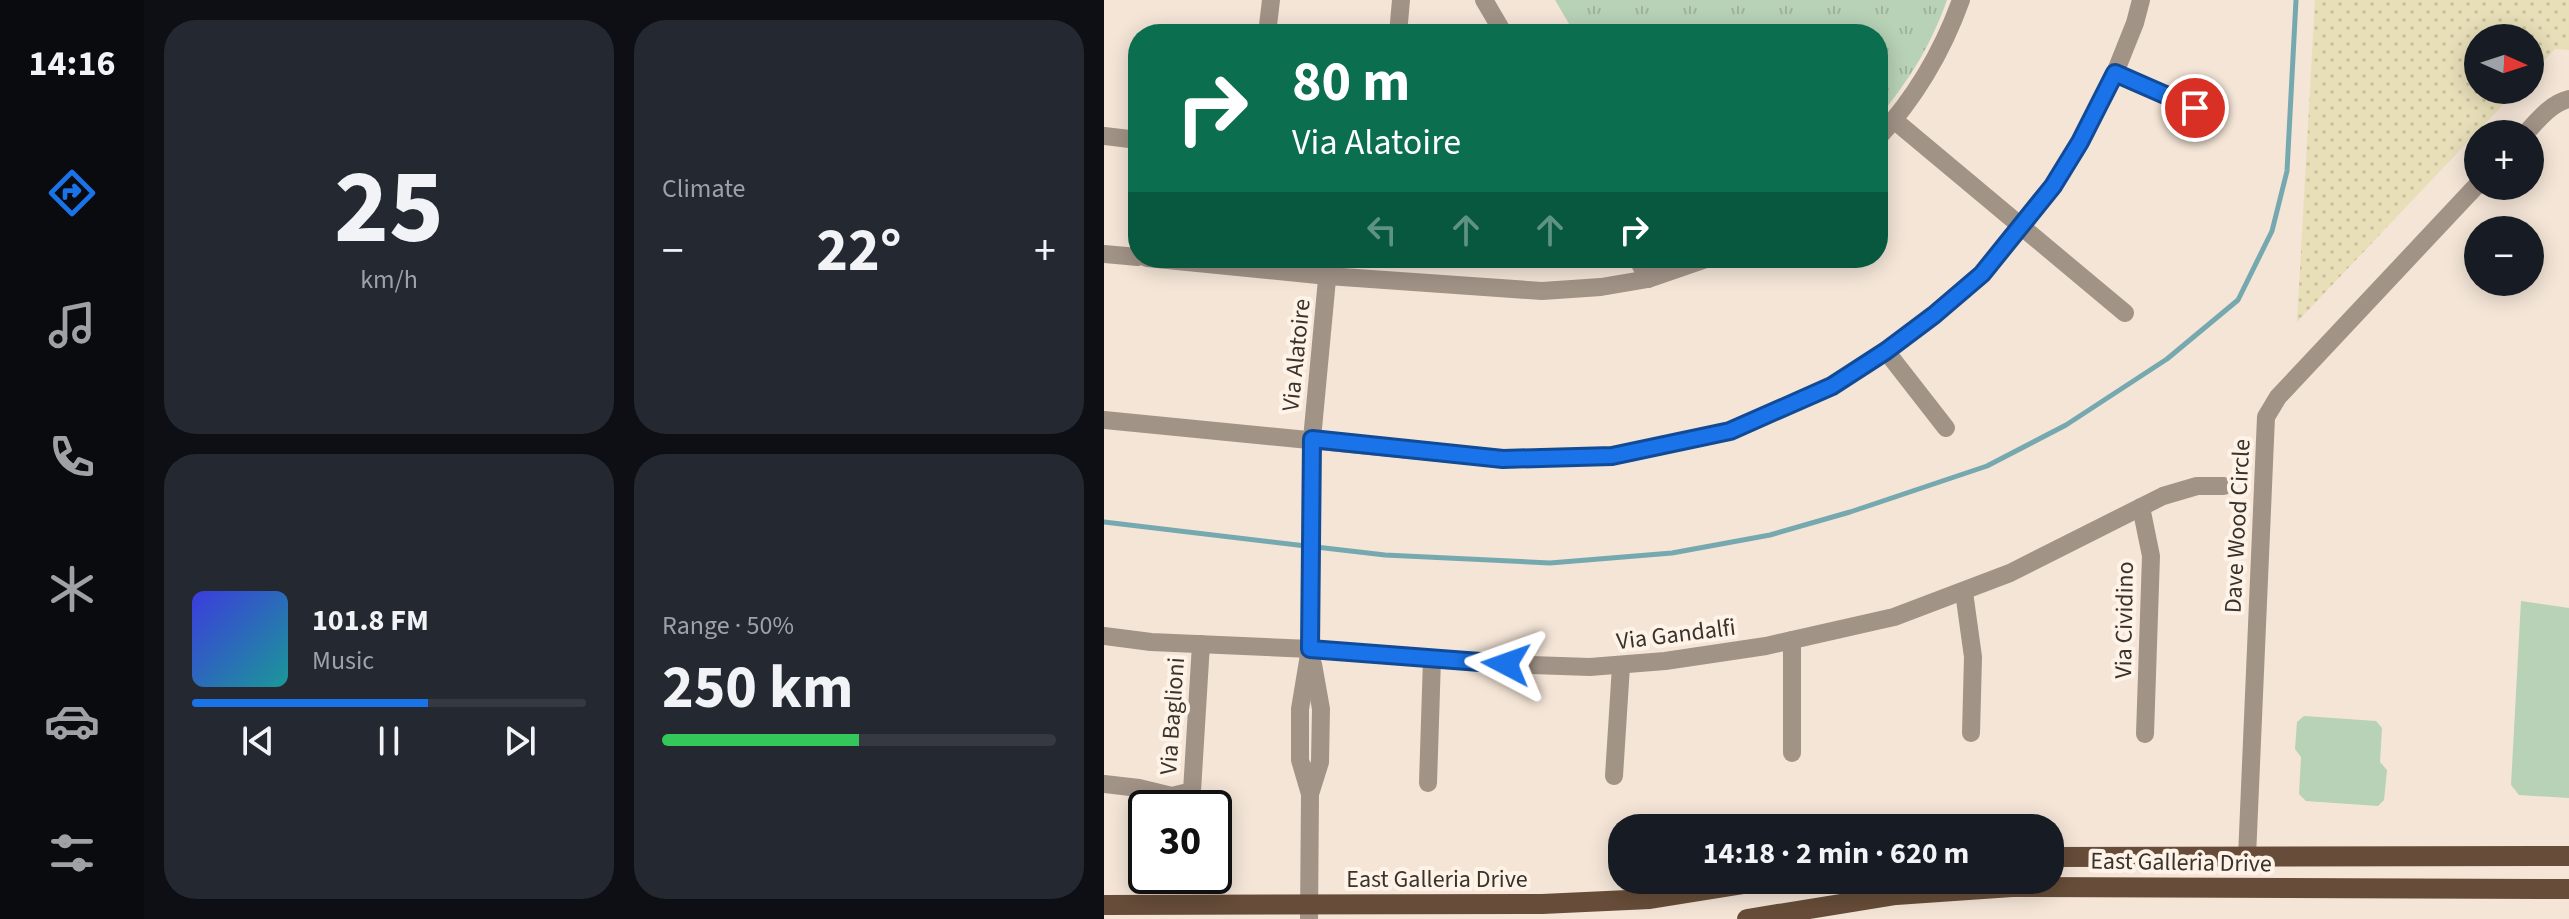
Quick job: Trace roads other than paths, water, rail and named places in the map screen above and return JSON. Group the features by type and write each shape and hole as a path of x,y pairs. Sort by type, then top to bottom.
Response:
{"main road":[{"name":"East Galleria Drive","path":"2064,857 2569,856"},
{"path":"2064,881 2075,876 2228,874 2247,857"},
{"name":"East Galleria Drive","path":"2064,886 2569,889"},
{"name":"East Galleria Drive","path":"1104,905 1309,912 1650,899 1681,894"},
{"name":"East Galleria Drive","path":"1747,919 1913,894"}],"street":[{"path":"1268,24 1271,0"},
{"path":"1399,24 1401,0"},
{"path":"1484,0 1498,24"},
{"path":"1888,127 1935,59 1950,31 1961,0"},
{"path":"1104,420 1503,459 1612,456 1730,431 1832,386 1886,351 1982,274 2053,186 2080,142 2115,73 2141,0"},
{"path":"2115,73 2218,118"},
{"path":"2540,120 2561,101 2569,99"},
{"path":"1894,120 2125,313"},
{"path":"1104,136 1128,139"},
{"name":"Dave Wood Circle","path":"2247,857 2266,417 2278,397 2464,199"},
{"path":"1104,254 1128,256"},
{"name":"Via Alatoire","path":"1309,912 1310,794 1320,762 1321,709 1310,649 1312,439 1328,268"},
{"path":"1337,268 1542,291 1601,287 1648,279 1680,268"},
{"path":"1642,268 1648,279"},
{"path":"1886,351 1946,428"},
{"name":"Via Gandalfi","path":"1104,636 1590,667 1709,655 1894,617 2010,573 2163,496 2197,486 2224,486"},
{"name":"Via Cividino","path":"2141,507 2151,556 2145,734"},
{"path":"1964,592 1973,657 1971,733"},
{"path":"1792,640 1792,753"},
{"name":"Via Baglioni","path":"1104,784 1172,796 1192,791 1201,644"},
{"path":"1428,783 1432,659"},
{"path":"1614,776 1621,666"}],"waterway":[{"path":"1316,547 1385,555 1550,563 1672,553 1770,535 1850,512 1987,466 2066,425 2167,359 2238,300 2272,231 2287,171 2296,0"},
{"path":"1104,522 1306,546"}]}
